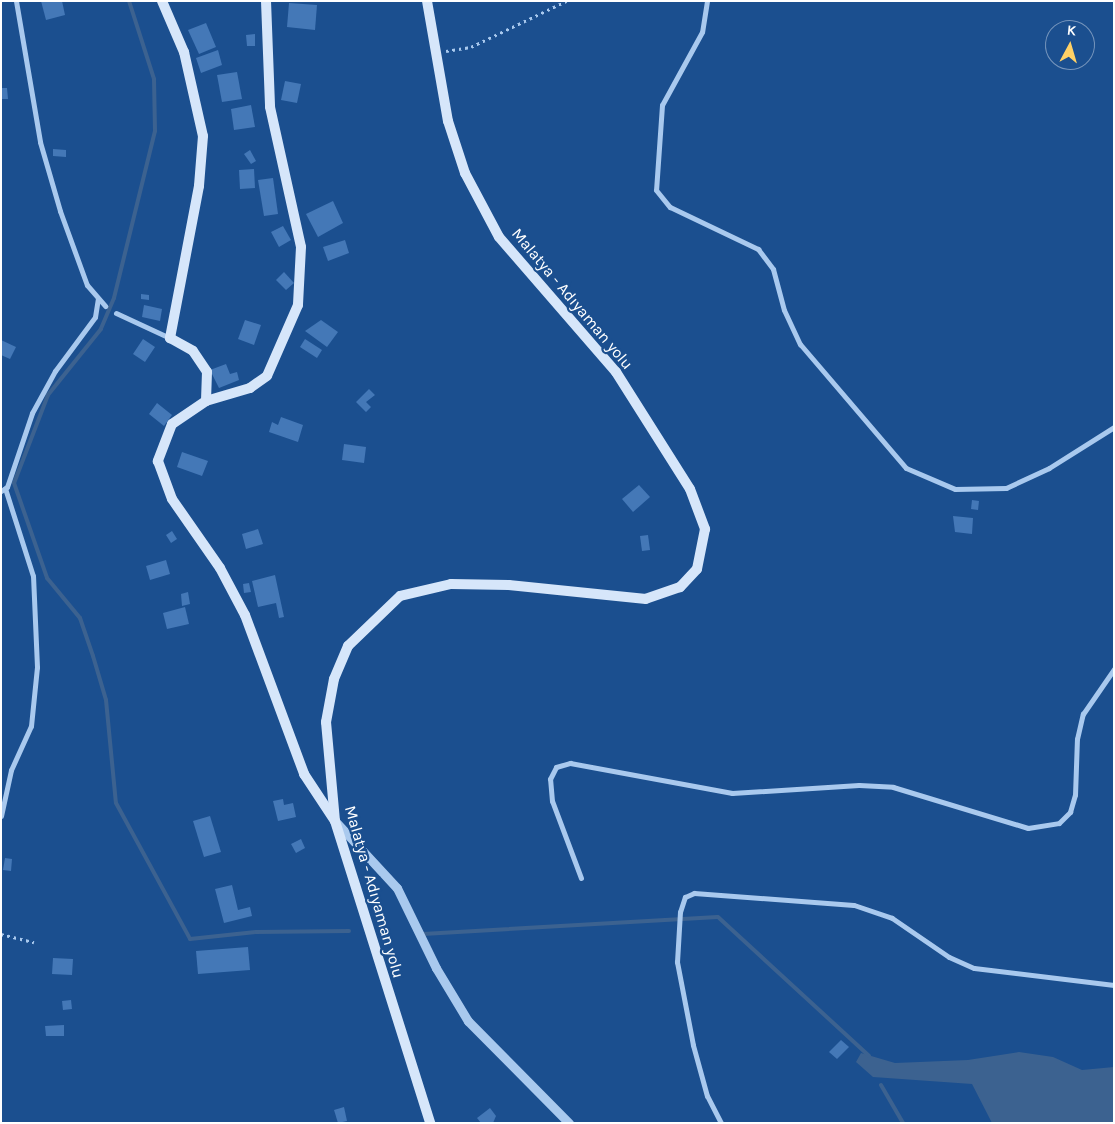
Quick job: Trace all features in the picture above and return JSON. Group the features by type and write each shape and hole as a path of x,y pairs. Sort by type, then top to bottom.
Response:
{"main road":[{"path":"162,1 184,52 203,136 199,186 170,338 193,351 207,372 206,401"},
{"path":"266,1 270,107 301,247 298,305 267,376 250,388 206,401 172,424 158,461 172,500 220,568 245,615 304,774 335,822"},
{"name":"Malatya - Adıyaman yolu","path":"428,1 448,121 465,173 499,237 616,372 690,489 705,529 697,569 680,587 646,599 509,585 451,584 400,596 348,646 334,679 326,722 335,822 430,1123"}],"street":[{"path":"16,1 42,148 87,284 105,306"},
{"path":"706,1 702,32 662,105 656,190 670,207 758,249 773,269 784,310 800,344 906,468 926,480 955,489 1006,488 1049,468 1114,427"},
{"path":"1,816 12,770 30,726 37,667 33,576 3,490 32,412 55,371 95,317 98,299"},
{"path":"116,313 170,338"},
{"path":"581,878 552,802 550,779 556,767 570,763 732,793 860,785 892,787 1028,828 1059,823 1070,812 1075,795 1077,739 1083,714 1114,669"},
{"path":"335,822 397,888 436,968 468,1021 569,1123"},
{"path":"721,1123 693,1045 677,962 680,912 685,897 694,893 854,905 892,918 949,957 974,968 1114,985"}],"path":[{"path":"435,52 471,47 566,1"},
{"path":"1,934 34,942"}],"water":[{"path":"1019,1052 1053,1057 1082,1070 1114,1067 1114,1123 992,1123 972,1084 873,1077 856,1062 861,1053 895,1063 968,1060"}],"building":[{"path":"41,1 62,1 65,15 46,20"},
{"path":"289,3 317,5 315,30 287,27"},
{"path":"206,23 216,47 199,54 188,30"},
{"path":"255,34 255,46 247,46 246,35"},
{"path":"218,50 222,65 201,73 196,58"},
{"path":"237,72 242,99 222,102 217,75"},
{"path":"285,81 301,84 297,103 281,100"},
{"path":"1,88 7,88 8,99 1,99"},
{"path":"251,105 255,127 234,130 231,109"},
{"path":"53,149 66,150 66,157 53,156"},
{"path":"250,150 256,161 251,164 244,154"},
{"path":"254,169 255,188 240,189 239,170"},
{"path":"273,178 278,214 264,216 258,180"},
{"path":"333,201 343,223 318,237 306,214"},
{"path":"283,226 291,240 279,247 271,232"},
{"path":"345,240 349,253 328,261 323,247"},
{"path":"284,272 294,283 286,290 276,280"},
{"path":"141,294 149,295 149,300 141,299"},
{"path":"144,305 162,309 160,321 142,317"},
{"path":"245,320 261,325 254,345 238,339"},
{"path":"321,320 338,332 327,347 305,331"},
{"path":"143,339 155,347 145,362 133,354"},
{"path":"305,339 322,350 317,358 300,347"},
{"path":"1,340 16,347 10,359 1,355"},
{"path":"226,364 230,374 237,372 239,380 219,388 210,370"},
{"path":"369,389 375,395 366,402 371,407 366,412 356,402"},
{"path":"157,403 172,415 164,426 149,414"},
{"path":"281,417 303,425 298,442 269,432 272,422 278,425"},
{"path":"344,444 366,447 364,463 342,460"},
{"path":"182,452 208,461 202,476 177,467"},
{"path":"639,485 650,497 633,512 622,499"},
{"path":"972,500 979,501 978,510 971,509"},
{"path":"953,516 973,518 972,534 955,532"},
{"path":"258,529 263,544 246,549 242,534"},
{"path":"172,531 177,539 171,543 166,535"},
{"path":"648,535 650,550 642,551 640,536"},
{"path":"166,560 170,574 150,580 146,566"},
{"path":"275,575 284,617 279,618 276,603 258,607 252,581"},
{"path":"249,583 251,592 244,593 243,584"},
{"path":"188,592 190,604 182,606 181,594"},
{"path":"185,607 189,624 167,629 163,613"},
{"path":"283,799 284,805 293,803 296,817 278,821 273,801"},
{"path":"210,816 221,852 204,857 193,821"},
{"path":"301,839 305,848 296,853 291,844"},
{"path":"5,858 12,859 11,871 3,870"},
{"path":"232,885 238,910 250,907 252,916 224,923 215,889"},
{"path":"248,947 250,970 198,974 196,951"},
{"path":"53,958 73,959 72,975 52,974"},
{"path":"71,1000 72,1009 63,1010 62,1001"},
{"path":"64,1025 64,1036 46,1036 45,1026"},
{"path":"841,1040 849,1047 837,1059 829,1052"},
{"path":"344,1107 347,1121 338,1123 334,1110"},
{"path":"490,1108 496,1116 493,1123 481,1123 477,1118"}],"waterway":[{"path":"129,1 154,79 155,131 114,298 101,329 48,395 14,483 47,578 80,618 93,656 106,700 116,803 190,939 256,932 349,931"},
{"path":"423,934 718,917 869,1056"},
{"path":"881,1085 903,1123"}]}
